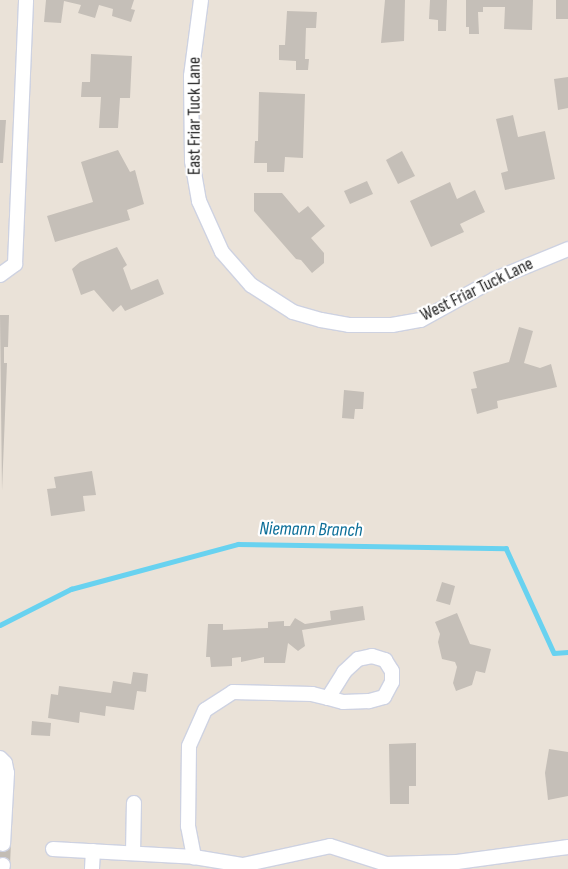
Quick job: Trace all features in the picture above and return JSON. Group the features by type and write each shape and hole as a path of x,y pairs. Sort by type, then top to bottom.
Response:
{"street":[{"path":"0,275 15,264 26,0"},
{"name":"East Friar Tuck Lane","path":"200,0 191,76 192,161 198,201 212,230"},
{"name":"West Friar Tuck Lane","path":"212,230 222,252 252,285 293,312 349,325 392,325 421,320 495,279 568,249"},
{"path":"194,857 188,826 189,746 204,710 233,692 312,694 328,698 369,701 384,697 392,682 392,671 385,660 372,656 358,659 344,672 328,698"},
{"path":"0,758 5,763 7,773 3,844"},
{"path":"133,853 134,803"},
{"path":"53,849 133,853 164,862 194,857 243,865 330,846 386,864 457,862 568,847"},
{"path":"92,869 94,851"}],"building":[{"path":"46,0 134,0 131,9 135,10 131,22 112,16 113,9 99,5 95,18 78,13 81,5 64,1 61,23 44,22"},
{"path":"385,0 405,0 404,41 381,43"},
{"path":"430,0 447,0 446,31 438,31 438,20 429,19"},
{"path":"466,0 533,0 532,30 504,29 505,7 483,7 483,12 478,12 479,34 469,34 469,27 466,27"},
{"path":"556,0 568,0 568,19 556,19"},
{"path":"287,11 317,12 316,28 306,28 305,59 309,59 308,70 296,70 296,61 279,60 279,45 285,45"},
{"path":"91,54 132,56 130,98 120,98 118,128 99,128 101,97 81,97 82,82 90,82"},
{"path":"568,77 568,108 558,110 554,79"},
{"path":"259,92 305,94 303,158 285,157 284,172 267,172 267,163 254,163 255,141 258,141"},
{"path":"513,115 518,137 545,131 555,179 505,190 501,173 508,171 496,119"},
{"path":"0,120 6,120 3,163 0,163"},
{"path":"118,150 130,172 135,170 144,204 127,210 130,220 55,242 47,216 93,202 81,162"},
{"path":"402,151 415,176 398,184 386,160"},
{"path":"367,181 373,194 350,204 344,191"},
{"path":"450,182 457,199 475,190 485,212 460,224 464,232 431,247 410,201"},
{"path":"254,193 282,193 299,213 308,206 325,226 311,238 324,253 324,263 312,273 301,260 296,259 254,211"},
{"path":"117,247 127,265 123,268 131,290 158,279 164,294 125,311 121,305 113,312 94,290 81,295 72,269 80,262"},
{"path":"0,315 9,315 8,347 4,347 4,363 7,363 2,491"},
{"path":"519,327 533,331 524,363 540,368 551,364 557,387 497,401 498,408 477,414 471,389 477,388 473,372 509,362"},
{"path":"344,390 364,392 363,409 355,409 354,419 342,418"},
{"path":"92,471 96,495 83,496 85,511 51,516 47,489 56,488 54,477"},
{"path":"442,582 455,586 450,605 436,601"},
{"path":"363,606 365,620 302,630 305,646 298,651 288,643 285,663 264,663 264,657 241,662 241,657 232,658 232,666 211,667 210,657 206,657 208,624 223,624 223,630 268,628 268,622 284,621 284,626 290,626 295,618 305,624 331,620 330,611"},
{"path":"457,613 470,644 491,649 485,673 476,671 472,685 456,691 453,683 457,667 455,662 442,659 438,642 440,634 435,622"},
{"path":"133,672 148,674 146,692 137,691 134,710 106,706 105,716 80,712 79,723 48,718 51,694 58,695 59,686 111,693 113,681 131,684"},
{"path":"32,721 51,723 50,736 31,735"},
{"path":"416,743 416,786 409,786 409,804 390,804 389,744"},
{"path":"549,749 568,752 568,796 548,800 545,773"},
{"path":"0,844 11,844 10,865 0,865"}],"waterway":[{"name":"Niemann Branch","path":"0,625 71,589 238,544 506,548 554,653 568,652"}],"tunnel":[{"path":"3,844 3,865"}]}
